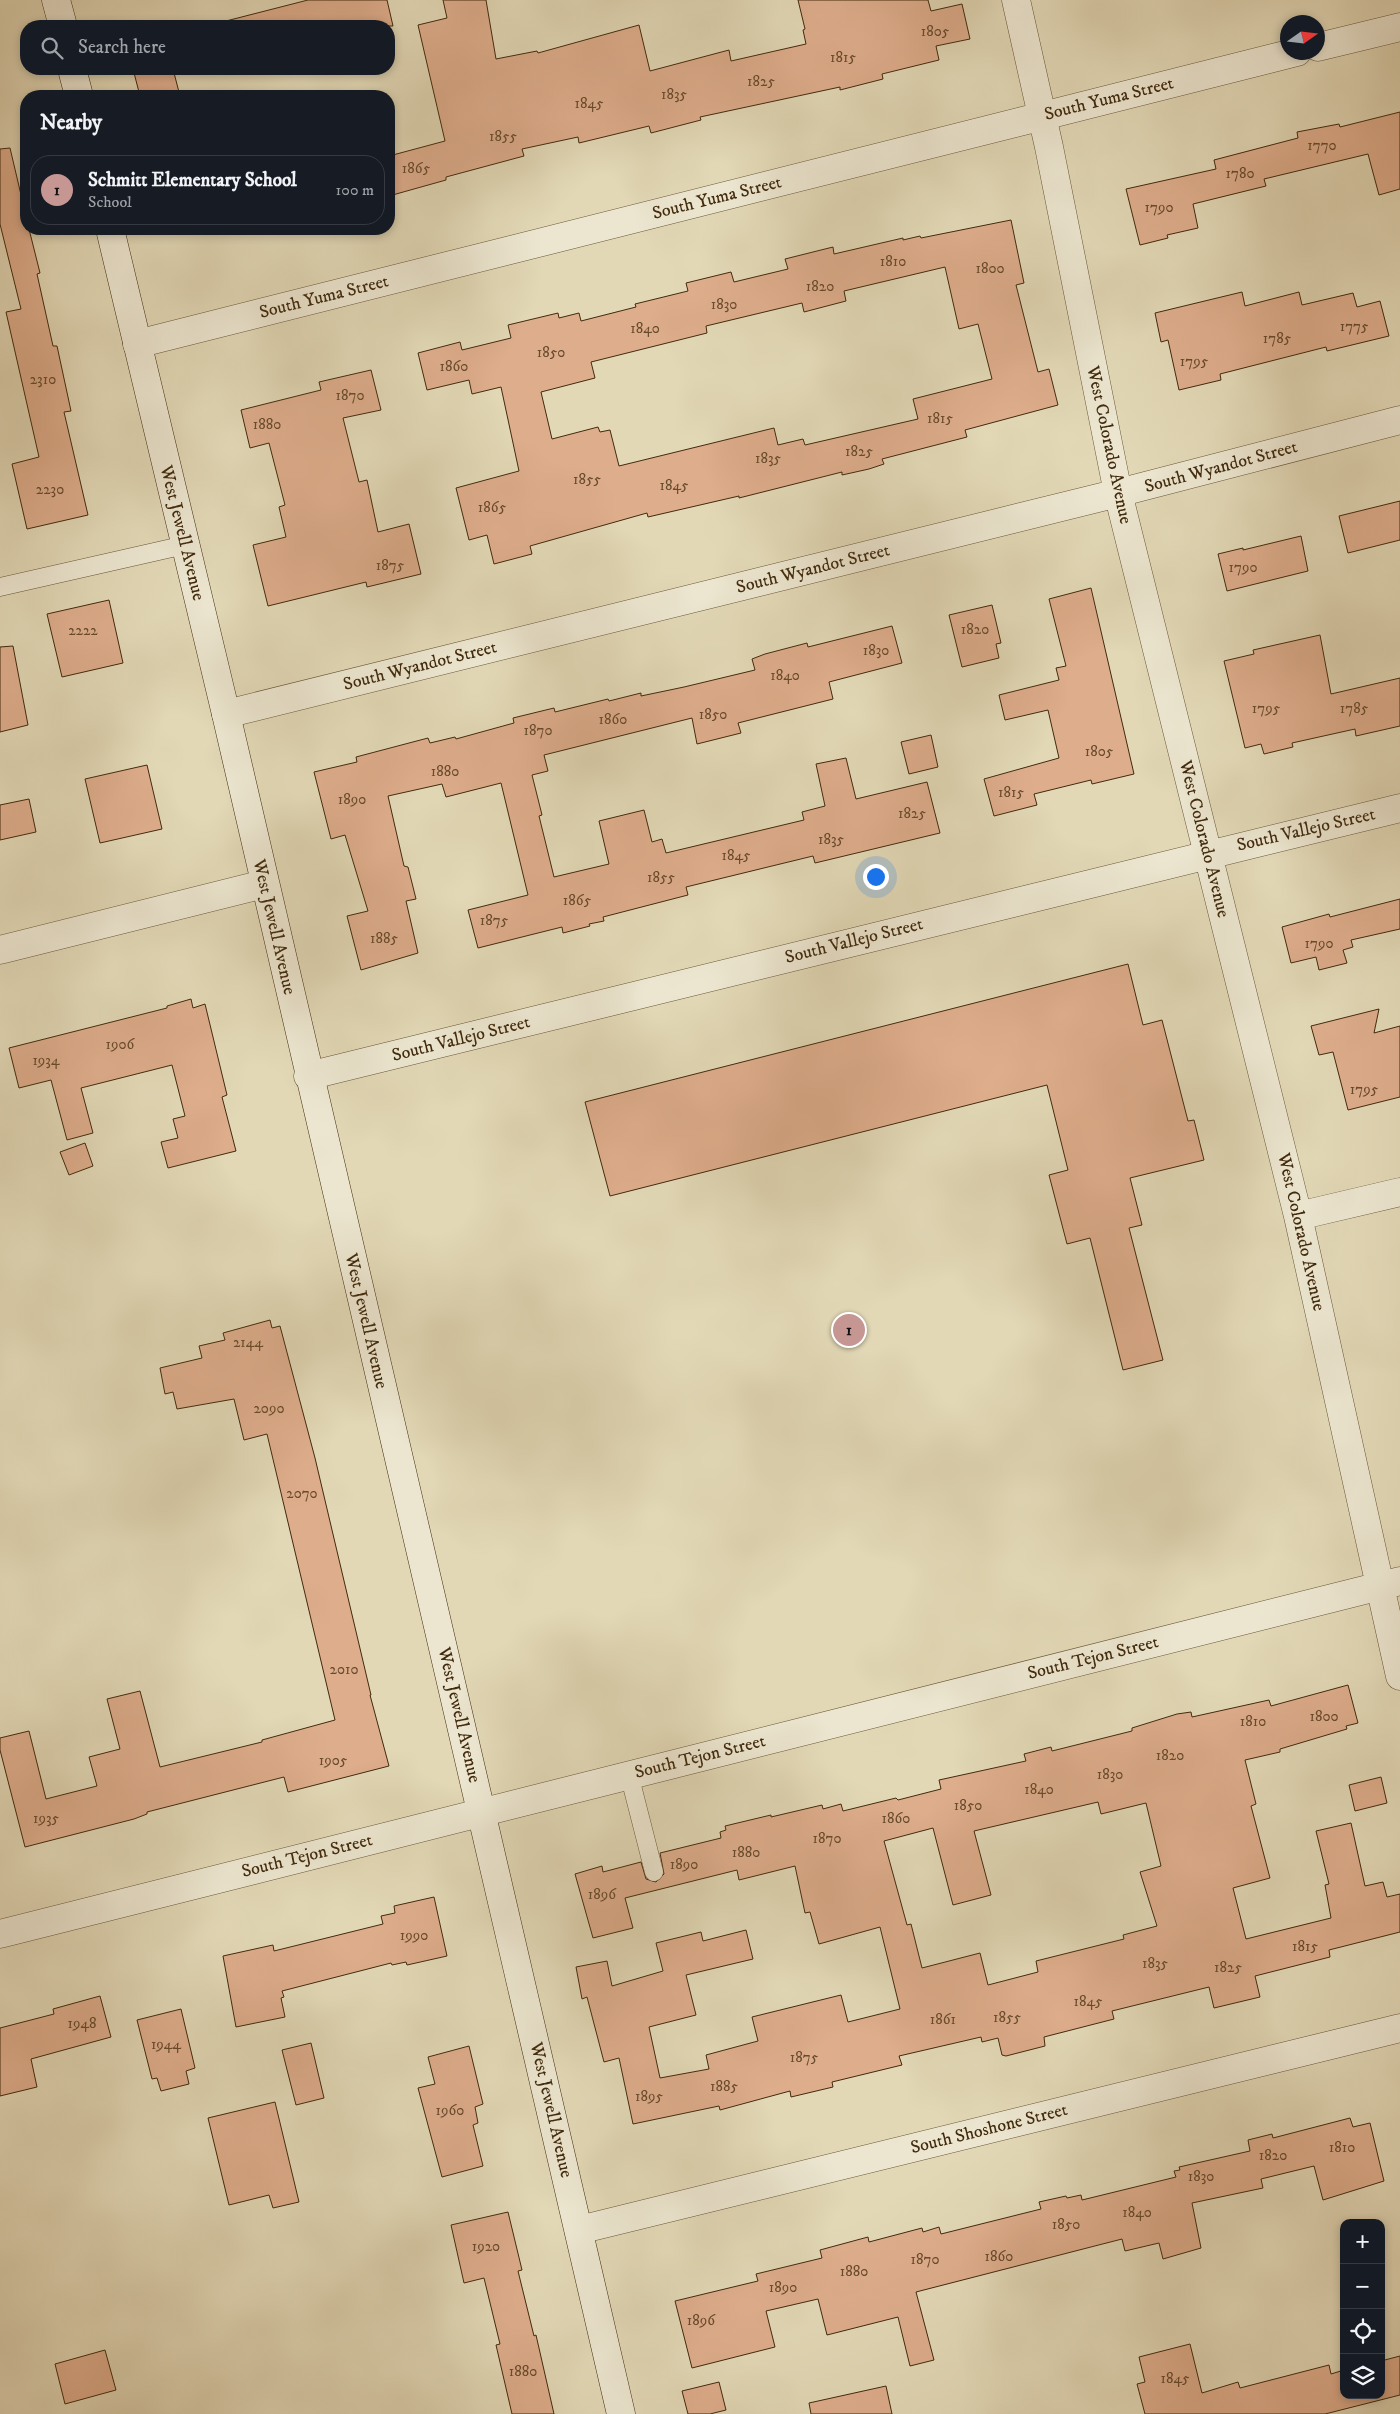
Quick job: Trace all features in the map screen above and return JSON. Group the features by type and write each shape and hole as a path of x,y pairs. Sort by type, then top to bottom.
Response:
{"street":[{"path":"56,0 61,20"},
{"name":"West Colorado Avenue","path":"1016,0 1042,116 1118,494 1390,1583 1400,1676"},
{"path":"1325,45 1400,27"},
{"name":"South Yuma Street","path":"137,344 1280,56"},
{"path":"74,75 77,90"},
{"name":"West Jewell Avenue","path":"111,235 226,714 308,1076 621,2414"},
{"name":"South Wyandot Street","path":"226,714 1118,494 1400,420"},
{"name":"South Vallejo Street","path":"308,1076 1208,853 1400,808"},
{"path":"0,950 264,884"},
{"path":"1298,1216 1400,1192"},
{"name":"South Tejon Street","path":"0,1934 1390,1583"},
{"name":"South Shoshone Street","path":"579,2230 1400,2028"}],"lane":[{"path":"0,588 185,545"},
{"path":"629,1774 654,1872"}],"building":[{"path":"308,0 387,0 392,20 230,20"},
{"path":"443,0 486,0 496,59 537,51 538,53 639,25 650,71 729,50 731,61 806,44 803,30 805,29 798,0 928,0 931,11 962,4 970,39 936,46 939,60 882,74 883,79 840,90 840,87 700,117 701,120 651,133 649,126 579,143 578,137 522,149 524,156 446,177 446,180 395,194 395,154 445,141 418,25 447,18"},
{"path":"135,75 175,75 178,90 138,90"},
{"path":"1400,112 1400,189 1379,195 1368,154 1264,179 1266,186 1193,204 1198,228 1167,235 1168,238 1140,245 1126,189 1216,169 1214,160 1298,138 1297,132 1339,124 1340,127"},
{"path":"10,148 20,190 20,235 30,235 40,273 37,274 53,346 57,346 71,411 64,412 88,515 27,529 12,464 39,457 6,312 21,309 0,224 0,149"},
{"path":"1011,220 1024,283 1016,285 1038,372 1049,369 1058,405 965,430 967,437 882,459 884,464 869,469 842,475 842,472 739,498 739,496 648,517 647,513 530,546 532,554 494,564 487,535 469,540 456,488 519,471 501,387 472,394 469,380 427,390 418,353 460,342 462,350 511,338 508,325 558,313 559,318 579,313 581,321 636,307 635,304 688,291 686,283 731,272 734,282 788,269 785,259 833,247 834,254 903,238 903,240 920,236 921,238","holes":["945,267 959,329 978,324 992,379 913,399 918,419 805,445 803,439 778,445 774,428 619,466 610,430 600,432 598,427 552,439 541,392 595,378 591,362 707,333 706,326 802,303 804,312 846,301 844,291"]},
{"path":"1242,292 1245,306 1299,292 1302,305 1353,293 1357,307 1380,301 1389,336 1327,351 1326,347 1220,374 1221,380 1179,390 1168,340 1161,342 1155,313"},
{"path":"371,370 381,410 343,418 359,482 367,480 378,532 409,524 421,574 367,587 366,582 268,606 253,545 286,537 279,507 285,505 269,443 250,448 241,410 321,390 319,382"},
{"path":"1400,501 1400,540 1348,553 1339,516"},
{"path":"1301,536 1308,571 1227,591 1218,554"},
{"path":"1091,588 1134,774 1092,784 1091,780 1034,794 1037,805 994,816 984,779 1059,758 1048,710 1005,720 999,695 1059,680 1056,668 1066,666 1049,599"},
{"path":"109,600 123,663 62,677 47,614"},
{"path":"992,605 1001,643 996,644 999,658 962,667 949,615"},
{"path":"892,626 902,663 829,682 833,699 738,723 741,733 697,744 692,718 544,755 548,771 532,775 542,815 539,816 554,877 609,864 599,821 644,810 652,842 662,839 666,853 804,820 802,812 825,806 816,764 846,758 856,799 927,782 940,833 815,863 813,856 686,887 688,895 603,917 604,921 589,924 590,926 563,933 562,927 478,948 468,910 528,895 501,783 446,797 442,784 388,796 404,866 408,867 416,899 406,901 418,953 361,970 347,916 368,911 345,835 331,839 314,772 357,762 356,757 428,738 430,743 455,737 456,739 514,723 513,718 554,708 555,712 608,699 609,701 641,693 641,696 755,670 752,659 765,654 807,643 808,647"},
{"path":"1320,635 1331,694 1400,678 1400,726 1356,736 1355,729 1292,743 1293,747 1264,754 1261,744 1245,748 1224,661 1254,654 1253,650"},
{"path":"13,646 28,725 0,732 0,647"},
{"path":"931,735 938,767 909,774 901,742"},
{"path":"147,765 162,829 100,843 85,779"},
{"path":"29,799 36,832 0,840 0,805"},
{"path":"1400,899 1400,929 1351,940 1353,947 1343,950 1347,963 1319,970 1316,957 1291,963 1282,927 1329,914 1330,917"},
{"path":"1128,964 1143,1025 1162,1020 1188,1121 1194,1120 1204,1160 1130,1178 1142,1225 1129,1228 1163,1360 1123,1370 1090,1238 1067,1244 1049,1175 1068,1170 1047,1085 610,1196 585,1102"},
{"path":"191,999 193,1008 205,1004 227,1095 222,1097 236,1151 168,1168 161,1142 178,1138 173,1119 185,1116 172,1065 81,1088 93,1133 67,1140 51,1080 19,1088 9,1048 167,1008 167,1006"},
{"path":"1379,1009 1374,1033 1400,1026 1400,1097 1348,1110 1333,1052 1319,1055 1311,1026"},
{"path":"85,1143 93,1166 69,1175 60,1152"},
{"path":"270,1320 272,1328 280,1326 315,1458 370,1695 389,1766 288,1792 284,1777 147,1812 147,1814 134,1819 25,1847 0,1750 0,1738 29,1731 46,1799 97,1786 89,1757 120,1749 107,1699 140,1691 160,1767 262,1742 262,1740 335,1720 267,1434 244,1440 234,1399 177,1409 173,1392 165,1394 160,1368 202,1358 199,1346 225,1340 223,1333"},
{"path":"1348,1685 1358,1723 1346,1726 1347,1729 1280,1749 1280,1752 1245,1760 1256,1804 1251,1806 1270,1878 1233,1888 1246,1939 1331,1918 1325,1885 1329,1884 1316,1831 1351,1823 1365,1886 1383,1882 1387,1897 1400,1894 1400,1932 1329,1950 1330,1957 1255,1976 1260,1997 1214,2008 1209,1987 1112,2011 1114,2019 1044,2037 1045,2046 1006,2056 1002,2055 998,2038 982,2042 981,2037 899,2056 902,2065 832,2082 833,2087 791,2097 790,2091 720,2110 719,2106 633,2124 619,2058 604,2062 587,1997 582,1999 576,1967 607,1961 612,1986 663,1971 656,1943 701,1932 703,1941 746,1930 753,1959 686,1975 696,2015 649,2027 660,2078 709,2069 706,2055 758,2041 752,2017 841,1995 848,2022 900,2009 880,1927 819,1944 810,1912 805,1913 795,1866 739,1880 737,1870 625,1898 633,1928 593,1938 575,1874 602,1866 603,1872 641,1862 646,1879 656,1882 664,1874 660,1853 721,1838 720,1832 726,1830 725,1826 822,1805 823,1809 841,1804 843,1811 896,1798 898,1800 941,1789 939,1780 1026,1761 1024,1754 1051,1747 1052,1751 1132,1731 1132,1728 1177,1714 1191,1712 1192,1717 1269,1700 1271,1706","holes":["1098,1802 1101,1814 1146,1803 1161,1866 1140,1872 1157,1926 1123,1935 1124,1939 1036,1961 1038,1972 988,1985 980,1953 922,1968 911,1924 907,1925 884,1841 933,1828 953,1905 991,1895 974,1831"]},
{"path":"1381,1777 1387,1803 1355,1811 1349,1785"},
{"path":"434,1897 447,1956 407,1965 406,1962 392,1965 391,1963 282,1991 284,1997 281,1998 285,2017 236,2027 223,1956 273,1945 274,1951 383,1924 381,1916 395,1913 394,1906"},
{"path":"100,1996 111,2037 31,2059 37,2087 0,2096 0,2028 54,2014 53,2009"},
{"path":"181,2009 195,2068 186,2071 189,2084 161,2091 157,2078 152,2079 137,2020"},
{"path":"311,2043 324,2098 296,2105 282,2050"},
{"path":"469,2046 483,2104 475,2107 478,2123 473,2125 483,2166 442,2177 418,2088 435,2084 428,2057"},
{"path":"275,2102 299,2202 273,2208 269,2195 229,2205 208,2118"},
{"path":"1350,2118 1353,2127 1370,2123 1384,2181 1323,2200 1314,2166 1261,2179 1263,2188 1192,2203 1201,2248 1163,2259 1159,2243 1125,2251 1122,2239 916,2292 934,2360 910,2366 898,2317 827,2335 818,2299 766,2311 775,2347 692,2368 675,2301 758,2281 756,2274 822,2258 820,2250 868,2237 869,2242 922,2228 923,2232 939,2227 941,2234 1041,2209 1039,2202 1081,2195 1082,2200 1176,2177 1174,2171 1180,2170 1179,2167 1250,2151 1248,2140 1272,2134 1273,2138"},
{"path":"508,2212 522,2270 518,2271 534,2336 536,2335 554,2414 512,2414 496,2345 500,2344 484,2278 464,2283 451,2225"},
{"path":"1190,2344 1202,2393 1238,2382 1240,2388 1329,2365 1331,2374 1340,2371 1340,2399 1384,2399 1325,2414 1145,2414 1137,2384 1145,2382 1139,2357"},
{"path":"105,2350 116,2390 65,2404 55,2364"},
{"path":"1400,2356 1400,2395 1385,2399 1385,2360"},
{"path":"719,2382 726,2410 710,2414 688,2414 682,2391"},
{"path":"886,2386 892,2414 811,2414 809,2403"}],"place":[{"name":"Schmitt Elementary School","path":"849,1330"}]}
